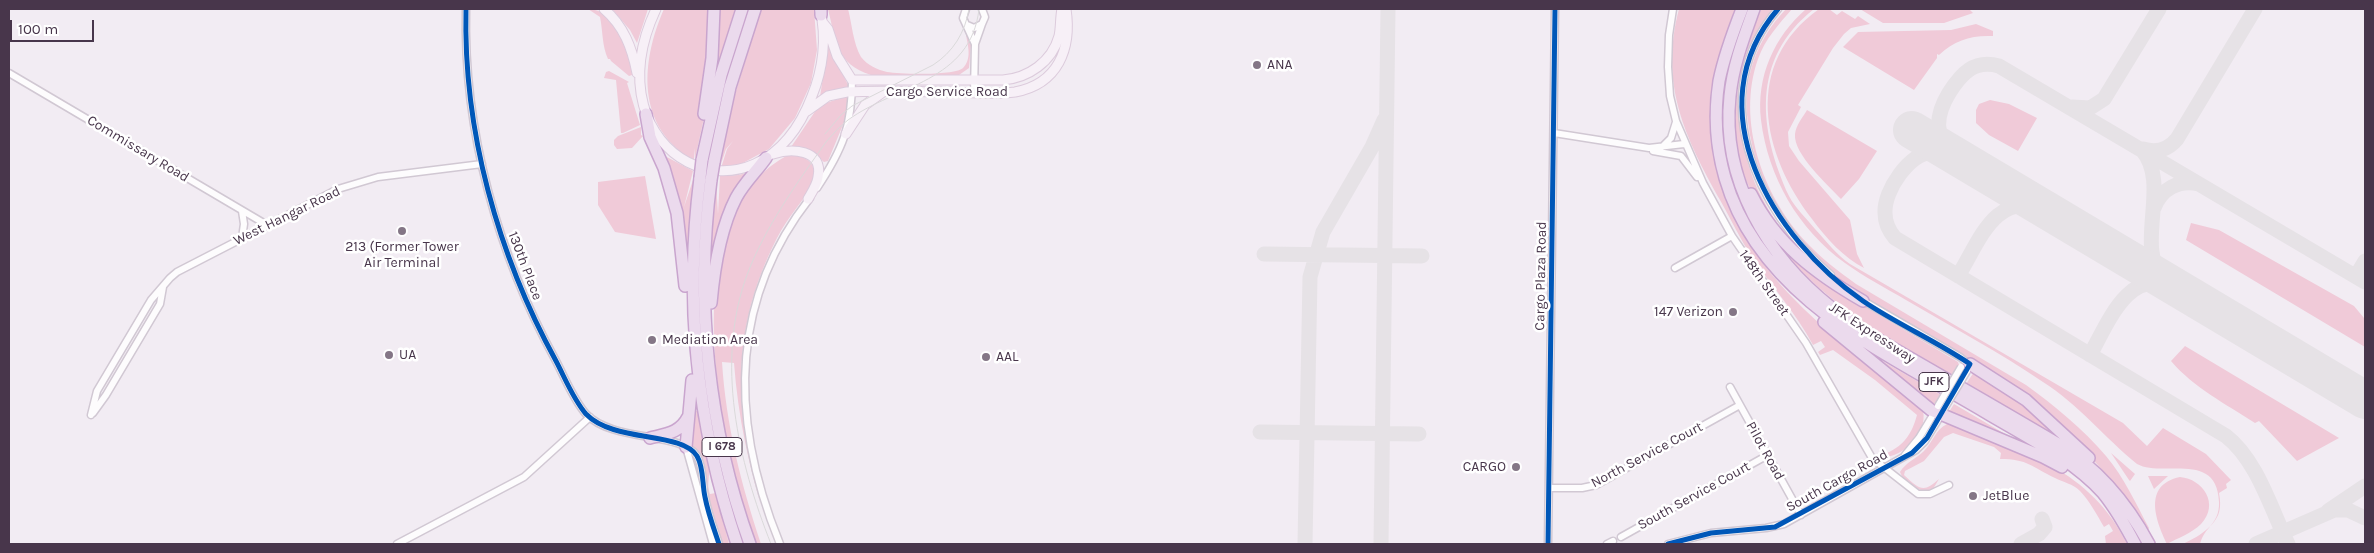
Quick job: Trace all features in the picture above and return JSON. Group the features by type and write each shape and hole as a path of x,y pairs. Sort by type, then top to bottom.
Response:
{"highway":[{"path":"705,144 703,121 712,58 714,9"},
{"name":"I 678","path":"708,161 705,144 720,75 742,9"},
{"name":"I 678","path":"737,544 720,490 708,436 694,331 693,255 708,161 755,9"},
{"path":"1717,102 1716,75 1737,9"},
{"name":"JFK Expressway","path":"1742,9 1724,60 1717,102 1717,133 1721,163 1730,192 1742,221 1770,263 1814,306 1860,338 2074,467 2103,494 2133,540"},
{"name":"JFK Expressway","path":"1754,9 1737,58 1730,88 1730,139 1735,169 1743,193 1764,234 1802,281 1824,302 1857,326 2067,450 2093,470 2114,491 2149,544"},
{"path":"1730,88 1738,158 1744,179 1760,211 1776,235 1790,250 1825,277 1864,301"},
{"path":"646,114 650,137 664,168 677,213 684,259 686,309 694,331 693,388 686,447"},
{"path":"707,347 714,279 724,229 737,196 767,156"},
{"name":"I 678","path":"706,179 705,266 707,347 720,437 734,496 750,544"},
{"path":"1742,221 1753,248 1795,296 1939,410 2043,457 2067,470 2100,498 2133,540"},
{"path":"1966,366 2015,392 2045,416 2092,461 2114,491"},
{"path":"650,438 679,430 690,413"}],"street":[{"name":"130th Place","path":"466,9 471,96 482,164 502,237 524,296 572,392 590,417 610,430 686,447"},
{"path":"604,9 619,24 626,36 640,79 646,114 654,133 664,145 675,155 692,165 709,170 732,170 746,167 767,156 794,149 812,156 818,166 819,174 808,199"},
{"path":"640,79 645,39 656,9"},
{"path":"966,9 963,18 975,44"},
{"path":"974,92 975,44 985,16 982,9"},
{"name":"Cargo Service Road","path":"852,80 1013,79 1027,74 1040,66 1057,40 1062,9"},
{"name":"Cargo Service Road","path":"804,113 831,95 852,91 1015,92 1031,88 1050,76 1058,66 1064,50 1067,30 1066,9"},
{"name":"Cargo Plaza Road","path":"1548,544 1555,9"},
{"name":"148th Street","path":"1673,9 1669,35 1668,67 1670,96 1676,122 1684,144 1703,183 1732,236 1806,343 1872,458 1918,494 1930,494 1949,485"},
{"path":"1778,9 1755,43 1744,76 1741,111 1748,143 1762,184 1783,223 1818,263 1864,301 1966,366"},
{"path":"821,13 837,56 852,80 851,116 846,134"},
{"path":"767,156 787,138 804,113 820,70 823,50 821,13"},
{"path":"967,25 974,28 982,24"},
{"name":"Commissary Road","path":"9,73 267,225"},
{"path":"780,544 761,487 750,441 745,402 745,357 754,311 766,272 788,228 830,168 846,134 865,105 884,91"},
{"path":"1661,148 1671,138 1676,122"},
{"path":"1554,133 1638,147 1656,152 1678,154 1703,183"},
{"path":"1638,147 1661,148 1684,144"},
{"name":"West Hangar Road","path":"163,286 160,304 106,395 91,415 97,392 151,300 163,286 177,272 324,195 367,180 482,164"},
{"path":"242,211 244,224 242,238"},
{"path":"1675,268 1732,236"},
{"name":"South Cargo Road","path":"1668,544 1719,532 1771,528 1801,515 1916,450 1922,444 1939,410 1966,366"},
{"name":"Pilot Road","path":"1730,387 1801,515"},
{"name":"North Service Court","path":"1549,488 1582,488 1596,485 1740,405"},
{"path":"397,544 524,477 590,417"},
{"path":"686,447 712,544"},
{"path":"686,447 694,453 700,463 705,496 719,544"},
{"name":"South Service Court","path":"1621,537 1768,455"}],"shaded area":[{"path":"588,9 598,11 607,16 622,33 631,55 632,75 629,76 608,59 600,17"},
{"path":"612,9 648,9 637,43 630,30"},
{"path":"664,9 735,9 709,95 695,159 694,148 694,160 680,152 661,130 653,114 649,97 649,61 652,43"},
{"path":"761,9 814,9 817,50 811,83 795,118 769,149 741,164 721,168 727,149 733,141 726,149 721,164 723,139"},
{"path":"828,9 848,9 858,52 863,60 876,68 887,72 914,74 958,71 968,61 969,52 966,35 968,34 971,45 969,68 959,75 871,75 859,70 844,58 839,50"},
{"path":"1679,9 1735,9 1712,85 1710,116 1720,182 1737,222 1760,259 1788,292 1853,352 1922,407 1924,415 1920,432 1909,446 1894,455 1886,457 1887,453 1899,446 1907,438 1917,415 1875,380 1833,350 1820,355 1818,352 1825,347 1821,341 1813,345 1799,322 1752,257 1707,177 1686,132 1674,86 1672,62"},
{"path":"1761,9 1777,9 1761,29 1750,50 1743,74 1740,122 1744,147 1760,194 1778,225 1800,254 1755,197 1744,174 1738,151 1735,127 1736,103 1746,55"},
{"path":"1786,9 1792,9 1768,38 1758,59 1752,83 1750,107 1752,132 1758,156 1766,180 1777,203 1806,242 1856,284 2026,385 2068,418 2088,436 2112,464 2134,500 2149,528 2148,531 2129,502 2108,476 2037,405 1855,292 1831,272 1814,254 1783,215 1760,171 1753,147 1748,122 1747,91 1753,61 1759,47"},
{"path":"1806,9 1814,9 1793,29 1779,50 1770,73 1766,97 1771,146 1779,171 1794,205 1832,248 1850,264 2123,423 2147,446 2163,428 2206,454 2231,480 2226,484 2227,488 2219,493 2220,503 2217,517 2206,531 2200,544 2183,544 2203,533 2216,517 2219,502 2216,486 2209,476 2199,471 2187,469 2148,468 2137,464 2056,391 1992,350 1852,268 1828,249 1800,218 1788,200 1770,162 1761,120 1760,104 1761,88 1765,73 1776,45"},
{"path":"1819,9 1829,9 1837,15 1842,11 1855,19 1858,16 1870,24 1851,28 1833,48 1798,105 1801,107 1788,132 1789,146 1799,161 1850,220 1857,254 1864,268 1849,259 1836,247 1812,219 1795,194 1781,166 1772,138 1768,110 1770,82 1778,56 1795,31"},
{"path":"1860,9 1969,9 1973,13 1944,23 1883,23"},
{"path":"1976,24 1993,31 1993,36 1978,36 1957,42 1939,55 1937,54 1937,58 1914,90 1843,47 1858,32 1951,30"},
{"path":"828,43 848,85 847,88 820,97"},
{"path":"609,71 629,82 627,83 640,125 623,133 621,133 616,80 604,78 606,72"},
{"path":"847,96 847,115 828,161 824,162 808,149 791,147 816,110 826,103"},
{"path":"1990,100 2009,104 2037,118 2018,151 1989,135 1976,123 1976,110 1979,104"},
{"path":"1807,110 1877,151 1859,179 1841,199 1812,169 1796,142 1795,134 1797,127"},
{"path":"641,127 641,135 643,136 632,148 617,149 614,145 614,140 618,136"},
{"path":"790,154 808,160 815,171 816,177 781,230 761,274 750,309 741,377 748,446 765,519 754,480 745,442 738,403 734,363 722,362 731,431 747,499 761,544 756,544 742,501 729,449 719,393 714,334 717,278 729,227 752,184"},
{"path":"665,156 693,171 684,207 695,177 687,269"},
{"path":"752,171 713,257 710,257 716,182 718,214 720,176 739,175"},
{"path":"645,176 656,239 615,232 598,205 598,182"},
{"path":"2191,223 2219,230 2354,306 2364,318 2365,347 2186,240"},
{"path":"1766,225 1852,299 1958,362 1959,365 1953,376 1874,329 1825,293 1803,273 1783,250"},
{"path":"2185,346 2339,438 2297,461 2259,421 2255,423 2200,387 2180,371 2171,361"},
{"path":"1872,355 1941,395 1934,407"},
{"path":"1974,372 2015,398 2059,437 1966,384"},
{"path":"1954,404 2022,444 1947,415"},
{"path":"694,411 697,411 709,466 709,491 710,494 716,493 729,544 722,544 710,508 703,459 689,442"},
{"path":"1947,424 1953,424 2030,455 2075,481 2095,498 2112,519 2127,544 2106,544 2105,536 2113,531 2109,524 2104,527 2087,499 2074,487 2024,462 2000,459 2001,453 1994,447 1953,433 1944,437 1924,461 1905,471 1904,475 1922,488 1930,486 1939,479 1933,489 1923,490 1913,487 1905,481 1900,472 1927,448 1940,429"},
{"path":"2111,453 2135,474 2130,481 2129,480"},
{"path":"2148,476 2168,476 2154,489"},
{"path":"2180,477 2196,482 2202,487 2209,501 2209,508 2201,524 2189,533 2167,544 2156,515 2156,496 2160,488 2168,481"}],"taxiway":[{"path":"1381,544 1388,9"},
{"path":"2072,107 2090,108 2104,99 2159,9"},
{"path":"2143,149 2162,150 2170,146 2177,139 2255,9"},
{"path":"1957,157 1949,150 1940,135 1939,119 1944,102 1958,80 1975,66 1990,64 1999,66 2365,282"},
{"path":"1305,544 1310,277 1323,232 1372,147 1384,120"},
{"path":"2142,150 2150,164 2154,179 2151,232 2155,263 2167,281 2214,309"},
{"path":"1962,160 1944,153 1932,152 1923,154 1907,166 1893,184 1886,204 1887,223 1895,238 2226,436 2237,446 2255,471 2288,544"},
{"path":"2154,208 2161,196 2172,187 2185,183 2199,184"},
{"path":"1958,276 1982,235 2001,213 2013,207 2028,205 2045,209"},
{"path":"1264,254 1422,256"},
{"path":"2356,276 2365,261"},
{"path":"2090,355 2112,315 2132,291 2144,285 2157,283 2173,288"},
{"path":"1260,432 1419,434"},
{"path":"2328,511 2365,486"},
{"path":"2256,544 2334,510 2348,510 2365,518"},
{"path":"2021,544 2039,534 2045,527 2042,519"}],"runway":[{"path":"1912,130 2365,400"}],"tram line":[{"path":"825,134 841,115 852,106 940,60 952,48 961,34 969,9"},
{"path":"771,544 749,479 740,445 735,411 732,376 733,342 737,308 747,275 772,223 793,189 826,142 839,127 867,108 928,79 947,67 962,52 973,33 979,9"}],"cycle path":[{"path":"466,9 471,101 478,146 488,191 501,235 535,320 573,395 586,414 598,423 613,429 677,443 689,448 697,456 701,466 708,509 719,544"},
{"path":"1548,544 1555,9"},
{"path":"1668,544 1711,533 1775,527 1912,453 1927,438 1970,364 1863,301 1830,275 1800,243 1774,207 1755,169 1744,129 1743,88 1754,47 1778,9"}],"place":[{"name":"ANA","path":"1257,65"},
{"name":"213 (Former Tower Air Terminal","path":"402,231"},
{"name":"147 Verizon","path":"1733,312"},
{"name":"Mediation Area","path":"652,340"},
{"name":"UA","path":"389,355"},
{"name":"AAL","path":"986,357"},
{"name":"CARGO","path":"1516,467"},
{"name":"JetBlue","path":"1973,496"}]}
